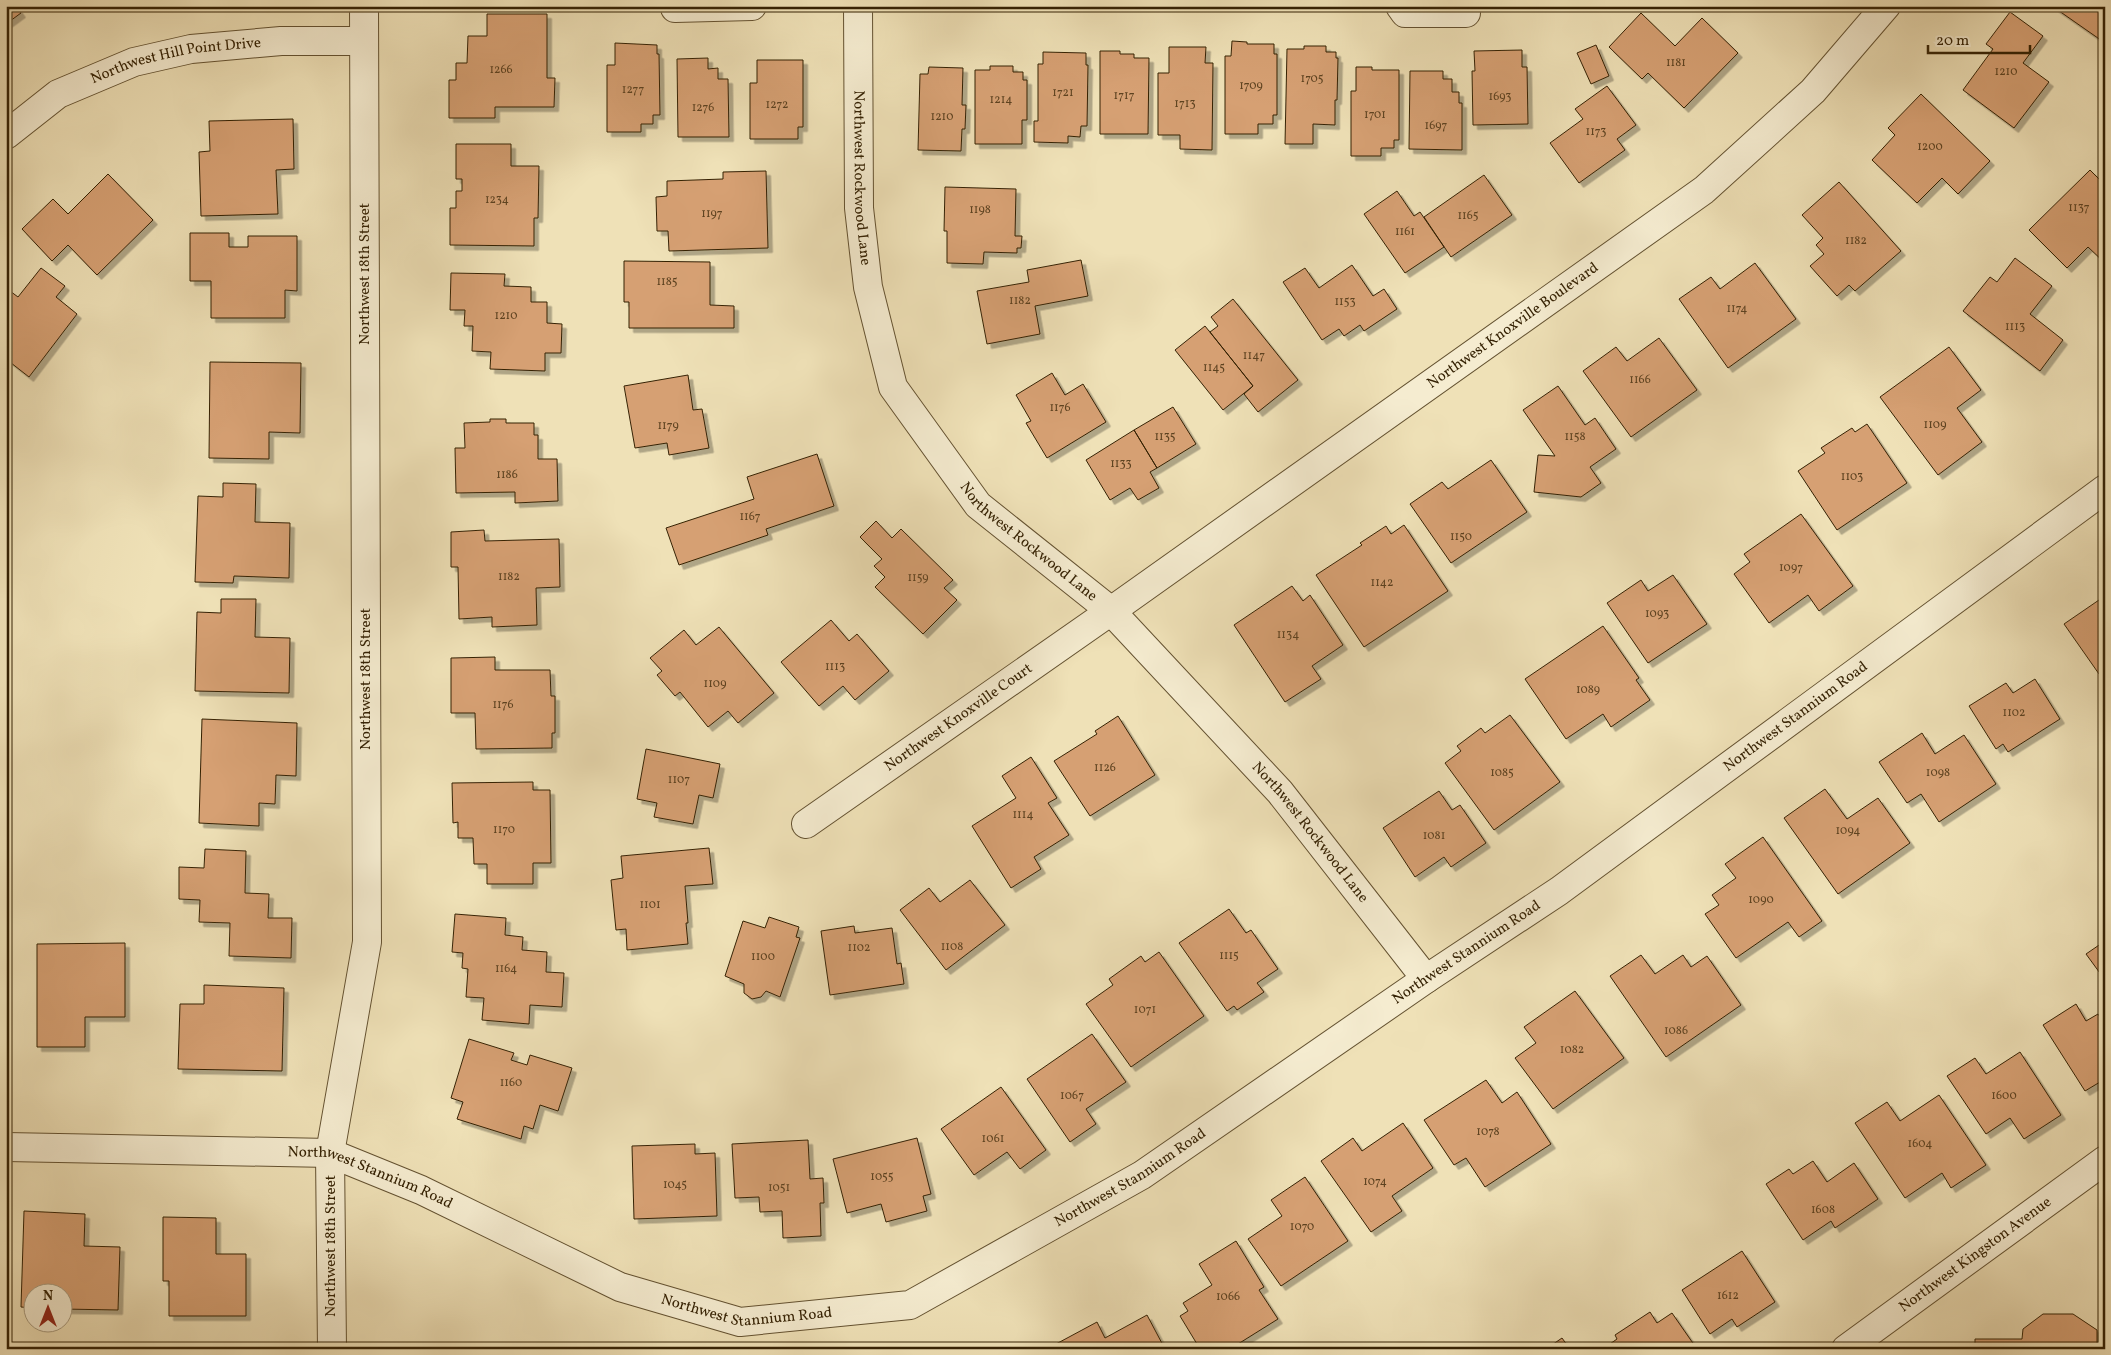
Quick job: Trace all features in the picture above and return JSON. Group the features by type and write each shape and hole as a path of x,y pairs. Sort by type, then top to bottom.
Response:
{"street":[{"name":"Northwest 18th Street","path":"332,1349 330,1153 366,942 364,6"},
{"path":"675,8 752,6"},
{"name":"Northwest Rockwood Lane","path":"858,6 859,208 868,288 893,387 978,505 1111,611 1280,792 1426,979"},
{"path":"1400,6 1405,13 1466,13"},
{"name":"Northwest Knoxville Boulevard","path":"1111,611 1704,190 1813,91 1886,6"},
{"name":"Northwest Hill Point Drive","path":"6,135 58,94 134,62 191,49 281,41 364,41"},
{"name":"Northwest Stannium Road","path":"6,1147 330,1153 421,1190 620,1288 740,1322 910,1304 1142,1175 1426,979 1559,891 2105,489"},
{"name":"Northwest Knoxville Court","path":"806,824 1111,611"},
{"name":"Northwest Kingston Avenue","path":"1846,1349 2105,1160"}],"building":[{"path":"6,6 16,6 21,13 6,24"},
{"path":"2052,6 2105,6 2105,43"},
{"path":"2010,12 2043,36 2023,63 2049,82 2014,128 1963,90 1993,49 1986,44"},
{"path":"1641,13 1675,46 1702,18 1738,53 1684,108 1648,73 1642,79 1609,47"},
{"path":"487,14 547,14 547,78 555,78 554,107 495,107 495,118 449,118 449,80 456,80 456,63 467,63 468,36 487,36"},
{"path":"1232,41 1247,42 1247,44 1274,44 1274,54 1277,54 1277,115 1273,115 1273,124 1258,124 1258,134 1225,134 1225,56 1231,56"},
{"path":"615,43 657,45 657,54 659,54 660,115 653,115 653,124 641,124 641,132 607,132 607,65 615,65"},
{"path":"1596,45 1609,76 1591,84 1577,53"},
{"path":"1304,46 1326,46 1326,52 1336,52 1336,58 1338,58 1335,125 1313,124 1313,144 1285,144 1287,49 1304,49"},
{"path":"1169,47 1206,47 1205,63 1213,63 1212,150 1180,149 1180,135 1158,135 1158,73 1169,73"},
{"path":"1522,50 1522,67 1527,67 1528,124 1473,125 1472,71 1475,71 1474,51"},
{"path":"1100,51 1120,51 1120,54 1134,54 1134,58 1149,58 1148,134 1100,134"},
{"path":"1043,52 1086,53 1086,65 1088,65 1087,126 1081,126 1080,137 1068,136 1068,143 1034,142 1034,121 1038,121 1038,64 1043,64"},
{"path":"708,58 708,69 718,68 718,79 728,79 729,137 678,137 677,59"},
{"path":"757,60 803,60 803,127 798,127 798,139 750,139 750,83 757,83"},
{"path":"990,66 1013,66 1013,72 1023,72 1023,80 1027,80 1027,120 1022,120 1022,144 975,144 975,70 990,70"},
{"path":"929,67 963,68 962,105 966,105 965,129 962,129 961,151 918,150 920,74 928,74"},
{"path":"1356,67 1372,67 1372,70 1399,70 1399,140 1394,140 1394,148 1381,148 1381,156 1351,156 1351,91 1356,91"},
{"path":"1410,71 1443,71 1443,79 1452,79 1452,92 1459,92 1459,103 1462,103 1462,150 1409,149"},
{"path":"1607,86 1636,125 1617,139 1625,150 1579,183 1550,143 1583,119 1575,109"},
{"path":"1921,94 1990,161 1958,194 1942,178 1917,203 1872,160 1895,135 1888,128"},
{"path":"293,119 294,169 276,170 278,214 201,216 199,152 210,151 209,121"},
{"path":"456,144 511,144 511,166 539,166 538,218 534,218 534,246 450,245 450,208 456,208 456,191 462,191 462,179 456,179"},
{"path":"2090,170 2105,185 2105,263 2088,247 2067,268 2029,230"},
{"path":"766,171 768,248 669,251 668,231 657,231 656,197 667,196 667,181 723,179 723,172"},
{"path":"108,174 153,220 97,275 68,245 52,261 22,229 53,199 68,214"},
{"path":"1484,175 1512,215 1451,257 1424,217"},
{"path":"1839,182 1901,251 1855,291 1849,285 1837,296 1810,266 1824,254 1816,245 1823,238 1802,215"},
{"path":"945,187 1016,189 1015,236 1022,236 1021,248 1017,248 1017,253 984,252 983,264 947,263 947,231 944,231"},
{"path":"1397,191 1414,216 1420,212 1444,247 1405,273 1364,214"},
{"path":"190,233 229,233 229,247 248,247 248,236 297,236 297,291 285,290 285,318 211,318 211,281 190,281"},
{"path":"2015,258 2052,286 2030,314 2063,340 2040,371 1963,311 1990,277 1997,282"},
{"path":"1081,260 1088,296 1035,306 1040,334 987,344 977,291 1029,282 1027,270"},
{"path":"624,261 710,262 710,305 734,306 734,328 629,328 629,302 624,302"},
{"path":"1755,263 1796,319 1728,368 1679,299 1711,277 1720,289"},
{"path":"1352,265 1373,296 1384,289 1397,309 1364,331 1360,325 1344,336 1339,329 1322,340 1283,282 1305,268 1319,288"},
{"path":"41,268 65,286 56,297 77,314 29,377 6,359 6,288 18,297"},
{"path":"451,273 505,274 504,286 531,287 531,302 547,302 547,323 562,324 561,353 545,353 545,371 490,369 491,352 472,351 473,326 464,326 465,310 450,310"},
{"path":"1233,299 1298,380 1258,412 1244,394 1253,386 1210,332 1218,326 1211,317"},
{"path":"1205,326 1253,386 1223,410 1175,350"},
{"path":"1659,338 1697,390 1631,437 1583,371 1616,347 1627,361"},
{"path":"1949,347 1981,390 1957,408 1982,442 1938,475 1880,397"},
{"path":"210,362 301,363 300,433 269,432 269,459 209,458"},
{"path":"1052,373 1065,395 1083,384 1106,422 1047,458 1026,423 1031,421 1016,395"},
{"path":"688,375 693,410 702,409 709,448 669,455 667,443 635,448 624,386"},
{"path":"1558,386 1585,425 1595,418 1616,449 1590,467 1601,483 1581,497 1534,492 1538,455 1555,456 1523,410"},
{"path":"1173,407 1196,444 1157,468 1134,430"},
{"path":"490,419 506,419 506,423 534,423 534,435 538,435 538,459 557,459 558,501 515,503 515,492 456,493 455,448 465,448 464,423 490,422"},
{"path":"1867,424 1907,483 1837,530 1798,471 1825,453 1821,448 1852,428 1855,432"},
{"path":"1134,430 1157,468 1150,472 1159,488 1138,500 1130,488 1110,500 1086,460"},
{"path":"817,454 834,506 766,529 768,535 679,565 666,528 754,499 747,477"},
{"path":"1491,460 1527,512 1451,563 1410,504 1442,482 1448,489"},
{"path":"223,483 256,484 255,522 290,523 289,578 234,576 233,583 195,582 198,496 223,497"},
{"path":"1801,514 1853,586 1819,611 1808,595 1769,623 1734,574 1750,562 1744,554"},
{"path":"876,521 892,538 901,529 953,580 944,588 957,600 923,634 875,587 885,577 874,566 882,559 860,537"},
{"path":"1404,525 1448,591 1364,647 1316,575 1362,545 1360,543 1386,526 1391,534"},
{"path":"484,530 485,541 559,539 560,587 536,588 537,625 492,627 492,617 459,619 458,567 451,567 451,532"},
{"path":"1673,575 1707,624 1648,663 1607,603 1641,580 1648,591"},
{"path":"1292,586 1303,601 1310,595 1343,645 1312,666 1321,679 1285,702 1234,625"},
{"path":"221,599 256,599 255,637 290,638 289,693 195,691 197,612 221,613"},
{"path":"2099,600 2105,608 2105,669 2099,674 2064,624"},
{"path":"831,620 849,641 857,634 889,671 855,700 843,686 819,706 781,662"},
{"path":"1603,626 1639,678 1636,680 1650,700 1611,727 1603,714 1566,739 1525,679"},
{"path":"719,627 774,693 738,723 728,711 708,727 680,692 675,696 657,675 662,671 650,658 684,630 696,645"},
{"path":"495,657 495,670 550,670 551,696 555,696 555,733 552,733 552,748 476,749 475,713 451,713 451,658"},
{"path":"2035,679 2060,719 2008,752 2003,744 1996,749 1969,706 2006,683 2013,693"},
{"path":"1510,715 1560,782 1494,830 1445,763 1461,751 1457,746 1481,728 1485,733"},
{"path":"1118,716 1155,775 1090,816 1054,761 1097,734 1095,731"},
{"path":"202,719 297,723 296,776 276,775 275,804 259,803 259,826 199,823"},
{"path":"1922,733 1935,754 1964,735 1996,784 1939,822 1921,794 1907,803 1879,762"},
{"path":"646,749 720,764 713,798 699,795 693,824 654,817 657,803 637,799"},
{"path":"1031,757 1057,798 1048,803 1069,835 1034,857 1041,869 1011,888 972,826 1016,798 1002,776"},
{"path":"533,782 533,790 550,790 551,863 533,863 533,884 487,884 487,864 474,864 473,838 458,838 458,822 453,823 452,783"},
{"path":"1825,789 1847,819 1878,798 1910,843 1838,894 1784,818"},
{"path":"1439,791 1452,810 1460,805 1486,843 1451,867 1444,857 1415,877 1383,828"},
{"path":"1763,837 1822,921 1799,937 1788,922 1736,958 1705,914 1719,905 1712,895 1736,878 1725,864"},
{"path":"709,848 713,884 685,886 688,944 627,950 626,929 616,930 611,880 623,878 621,856"},
{"path":"205,849 246,851 245,893 269,894 268,918 292,918 291,958 229,956 230,923 199,922 200,900 179,899 179,867 204,868"},
{"path":"970,880 1005,925 946,970 900,910 929,888 940,902"},
{"path":"1229,909 1246,933 1251,930 1278,969 1257,983 1264,992 1237,1010 1234,1006 1227,1011 1179,943"},
{"path":"455,914 506,918 505,935 523,937 522,950 547,952 546,972 564,973 562,1007 530,1005 529,1024 482,1020 484,998 466,997 468,969 462,968 463,953 452,952"},
{"path":"769,917 799,927 796,937 800,938 780,997 766,991 761,997 752,999 744,993 744,984 725,976 743,921 765,928"},
{"path":"854,926 855,933 892,928 897,964 901,963 904,984 830,995 821,931"},
{"path":"2105,941 2105,980 2086,954"},
{"path":"125,943 125,1017 85,1017 85,1047 37,1047 37,944"},
{"path":"1159,952 1204,1016 1131,1067 1086,1004 1113,985 1109,979 1141,956 1145,962"},
{"path":"1641,955 1655,974 1683,955 1691,967 1707,956 1741,1005 1666,1057 1610,976"},
{"path":"204,985 284,988 282,1071 178,1069 180,1004 204,1004"},
{"path":"1575,991 1624,1058 1553,1109 1515,1058 1536,1043 1524,1027"},
{"path":"2076,1004 2086,1021 2098,1014 2105,1025 2105,1079 2085,1091 2043,1025"},
{"path":"1092,1034 1126,1082 1086,1109 1096,1124 1070,1142 1027,1079"},
{"path":"469,1039 514,1053 511,1060 527,1065 530,1055 572,1068 558,1111 540,1105 533,1129 524,1126 521,1139 457,1119 463,1102 451,1098"},
{"path":"2020,1052 2061,1115 2024,1139 2010,1118 1986,1134 1947,1076 1975,1058 1986,1074"},
{"path":"1486,1080 1502,1103 1517,1092 1551,1144 1485,1187 1466,1158 1454,1165 1424,1120"},
{"path":"1001,1087 1046,1150 1020,1169 1007,1152 974,1175 941,1129"},
{"path":"1939,1095 1986,1165 1951,1188 1942,1173 1905,1198 1855,1123 1887,1102 1900,1121"},
{"path":"1403,1123 1433,1168 1392,1196 1402,1211 1371,1232 1321,1161 1353,1138 1362,1151"},
{"path":"917,1138 931,1194 923,1196 927,1211 886,1222 881,1204 847,1213 833,1159"},
{"path":"808,1140 810,1179 823,1178 824,1203 820,1203 821,1236 783,1238 782,1211 760,1212 759,1197 735,1198 732,1144"},
{"path":"695,1144 695,1154 715,1153 717,1216 634,1219 632,1146"},
{"path":"1813,1161 1827,1182 1854,1163 1878,1199 1835,1228 1831,1221 1803,1240 1766,1184 1789,1169 1793,1174"},
{"path":"1305,1177 1348,1241 1281,1286 1248,1239 1282,1216 1271,1200"},
{"path":"24,1211 85,1214 84,1246 120,1247 118,1310 72,1309 72,1282 22,1282 21,1307"},
{"path":"163,1217 216,1218 216,1254 246,1254 246,1316 169,1316 169,1281 163,1281"},
{"path":"1236,1241 1264,1287 1259,1290 1278,1319 1230,1349 1200,1349 1180,1316 1188,1311 1183,1303 1212,1285 1199,1264"},
{"path":"1742,1251 1775,1302 1737,1327 1732,1319 1710,1334 1682,1290"},
{"path":"1650,1312 1657,1323 1672,1313 1697,1349 1608,1349 1607,1346 1617,1339 1615,1335"},
{"path":"2043,1314 2073,1314 2097,1330 2097,1349 1975,1349 1975,1339 2022,1339 2023,1329"},
{"path":"1147,1315 1165,1349 1059,1349 1056,1344 1097,1322 1105,1338"},
{"path":"1562,1338 1570,1349 1546,1349"}]}
